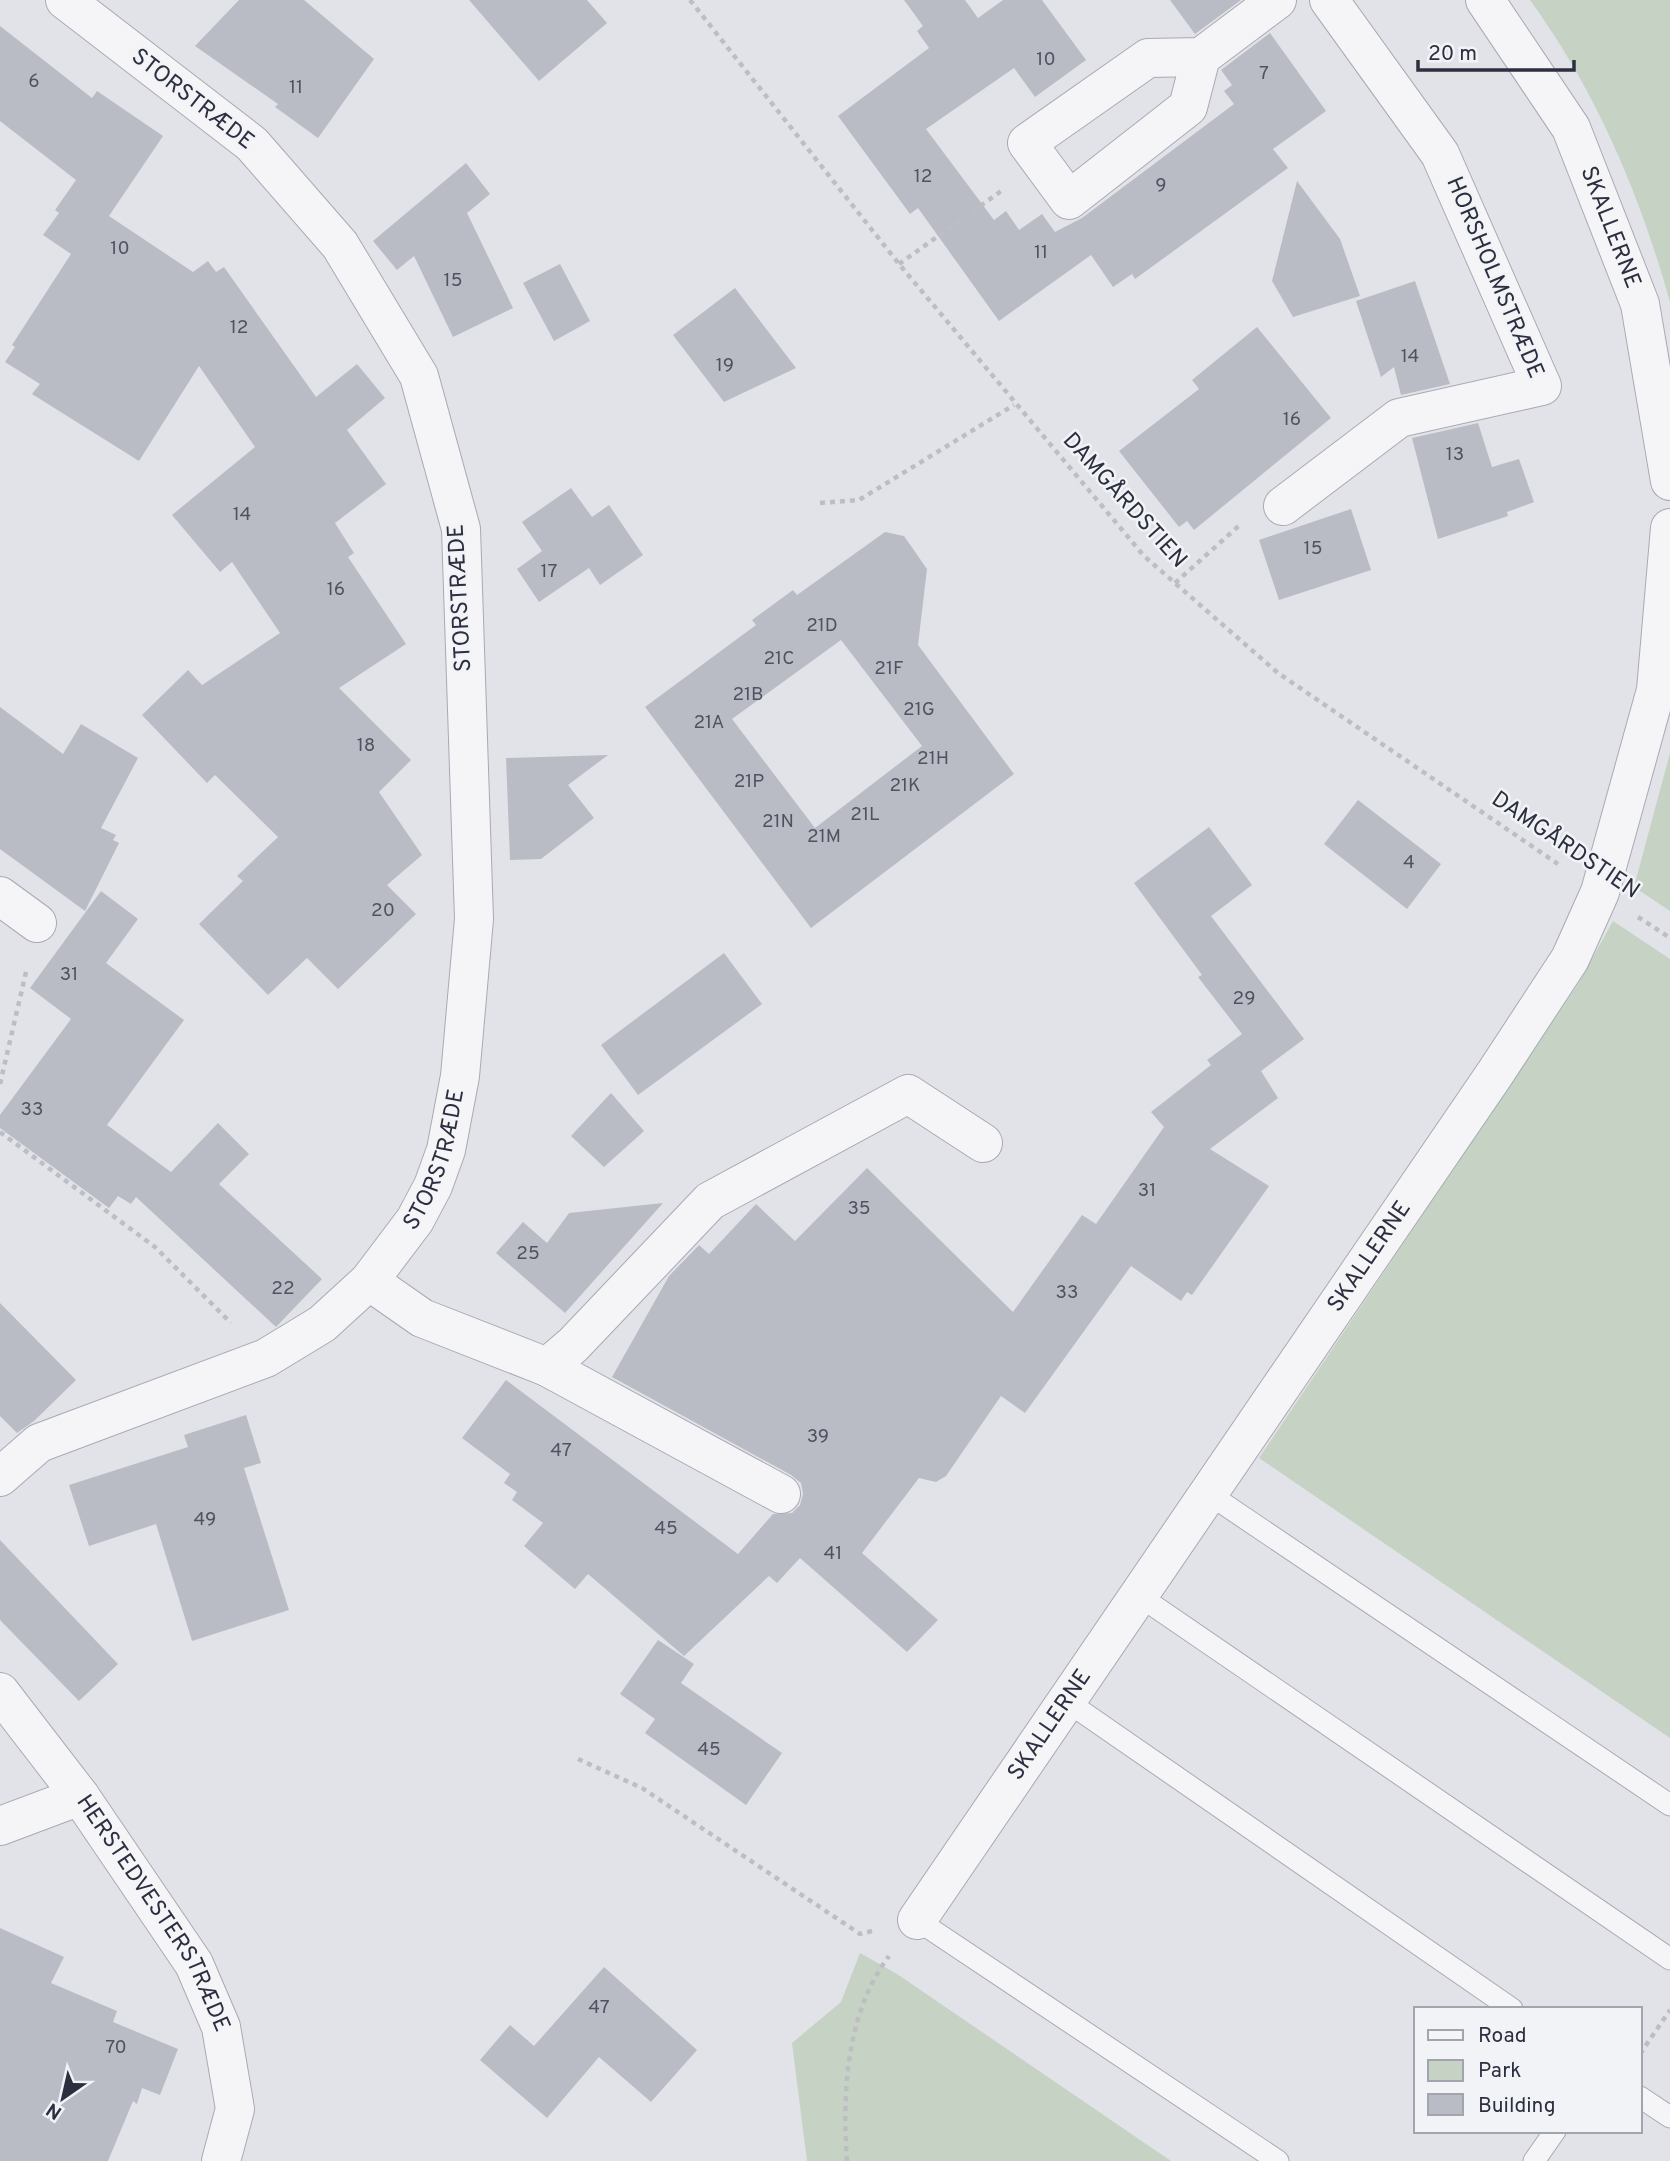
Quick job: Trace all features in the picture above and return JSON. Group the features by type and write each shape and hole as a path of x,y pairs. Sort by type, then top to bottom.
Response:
{"street":[{"name":"STORSTRÆDE","path":"0,1477 39,1443 266,1358 322,1324 369,1281 415,1220 433,1186 446,1150 460,1076 474,919 461,529 419,376 340,245 252,144 65,0"},
{"path":"1201,57 1188,107 1069,200 1027,143 1148,58 1201,57 1277,0"},
{"name":"HORSHOLMSTRÆDE","path":"1283,506 1399,418 1542,386 1440,154 1329,0"},
{"name":"SKALLERNE","path":"1485,0 1571,128 1640,304 1670,481"},
{"name":"SKALLERNE","path":"917,1920 1563,970 1600,892 1656,690 1670,528"},
{"path":"0,896 37,923"},
{"path":"547,1367 573,1345 710,1201 908,1094 983,1143"},
{"path":"369,1281 422,1318 547,1367 781,1494"},
{"name":"HERSTEDVESTERSTRÆDE","path":"0,1692 80,1797 194,1964 221,2027 235,2109 221,2161"},
{"path":"0,1826 80,1797"}],"lane":[{"path":"1209,1494 1670,1805"},
{"path":"1138,1595 1670,1959"},
{"path":"1065,1700 1509,2007"},
{"path":"917,1920 1278,2161"},
{"path":"1642,2098 1670,2118"},
{"path":"1534,2161 1554,2133"}],"path":[{"name":"DAMGÅRDSTIEN","path":"690,0 1014,405 1144,556 1278,673 1670,937"},
{"path":"899,264 1041,163"},
{"path":"820,503 859,500 1014,405"},
{"path":"1175,583 1262,505 1283,506"},
{"path":"0,1084 37,923"},
{"path":"0,1132 156,1247 266,1358"},
{"path":"578,1759 642,1788 860,1934 917,1920"},
{"path":"847,2161 843,2106 857,2020 881,1966 917,1920"},
{"path":"1642,2051 1670,2010"}],"green space":[{"path":"1530,0 1670,0 1670,302 1645,222 1614,145 1576,70"},
{"path":"1670,753 1670,911 1634,887"},
{"path":"1613,921 1670,959 1670,1738 1259,1458 1578,984"},
{"path":"860,1953 897,1974 1171,2161 807,2161 792,2043 841,2002"}],"building":[{"path":"239,0 304,0 374,59 318,138 275,107 278,104 195,46"},
{"path":"469,0 587,0 607,23 539,81"},
{"path":"904,0 965,0 978,18 1003,0 1042,0 1086,60 1035,97 1014,68 926,129 994,220 1006,211 1019,230 1042,214 1055,232 1082,218 1234,104 1224,91 1232,85 1221,70 1270,33 1326,111 1273,149 1288,168 1135,279 1132,274 1113,287 1091,255 999,321 918,208 910,214 838,116 929,48 917,31 923,26"},
{"path":"1170,0 1241,0 1195,34"},
{"path":"0,26 92,98 97,91 163,136 109,216 193,272 208,261 216,272 224,267 316,397 357,364 385,398 347,430 386,484 335,523 354,553 348,557 406,644 339,688 411,760 379,792 422,855 387,885 416,914 338,989 307,958 268,995 199,924 243,881 237,876 278,837 215,775 207,783 142,715 188,670 202,685 280,633 232,562 220,572 172,515 255,447 199,366 139,461 32,394 40,384 5,362 15,347 12,345 71,254 43,235 59,213 55,210 76,180 0,121"},
{"path":"466,163 490,194 467,213 513,308 453,337 414,256 397,270 373,241"},
{"path":"1297,181 1340,239 1360,296 1293,317 1272,281"},
{"path":"560,264 590,321 554,341 523,283"},
{"path":"1415,281 1450,384 1401,395 1394,367 1381,377 1356,301"},
{"path":"735,288 796,368 724,402 673,335"},
{"path":"1257,327 1331,418 1194,530 1187,521 1179,527 1119,451 1199,389 1192,380"},
{"path":"1478,423 1492,467 1519,459 1534,502 1507,512 1508,516 1438,539 1412,438"},
{"path":"571,488 592,517 609,505 643,555 600,585 589,568 539,602 517,569 542,551 522,522"},
{"path":"1351,509 1371,570 1279,600 1259,540"},
{"path":"885,532 904,536 927,569 918,645 1014,774 811,928 645,707 756,625 752,620 793,590 797,595","holes":["841,640 922,746 815,828 732,719"]},
{"path":"0,707 63,754 81,724 138,758 101,828 116,835 113,840 119,843 85,911 0,849"},
{"path":"608,755 568,785 594,818 541,859 510,860 506,758"},
{"path":"1358,800 1441,864 1407,909 1324,844"},
{"path":"1209,827 1252,885 1211,916 1304,1039 1261,1071 1278,1098 1210,1149 1269,1186 1192,1295 1187,1292 1181,1301 1131,1266 1025,1413 1001,1396 946,1476 936,1482 919,1478 862,1553 938,1620 907,1652 800,1558 777,1583 769,1576 684,1656 588,1574 575,1589 524,1546 543,1523 512,1500 517,1492 504,1483 510,1474 462,1438 506,1380 738,1554 773,1514 792,1513 800,1505 803,1494 801,1483 791,1475 612,1377 669,1276 699,1245 709,1254 756,1204 795,1241 867,1168 1013,1312 1082,1215 1096,1224 1164,1127 1151,1112 1211,1065 1207,1060 1242,1034 1198,977 1202,975 1134,883"},
{"path":"101,891 138,919 106,963 184,1020 107,1125 171,1172 218,1123 249,1154 219,1184 322,1279 276,1327 136,1197 131,1204 118,1196 109,1208 0,1128 0,1115 71,1019 30,988"},
{"path":"724,953 762,1004 638,1095 601,1045"},
{"path":"611,1093 644,1131 604,1167 571,1136"},
{"path":"663,1203 565,1313 496,1253 523,1222 547,1243 569,1213"},
{"path":"0,1303 76,1380 34,1421 17,1433 0,1416"},
{"path":"246,1415 261,1463 244,1468 289,1610 192,1641 156,1524 89,1546 69,1485 188,1447 184,1435"},
{"path":"0,1540 118,1664 79,1701 0,1620"},
{"path":"658,1640 694,1664 681,1683 782,1753 746,1805 645,1733 655,1719 620,1694"},
{"path":"0,1928 64,1957 51,1983 117,2011 113,2022 178,2049 160,2095 142,2088 137,2104 133,2101 108,2161 0,2161"},
{"path":"604,1967 697,2050 651,2102 599,2057 547,2118 480,2060 510,2025 534,2046"}]}
